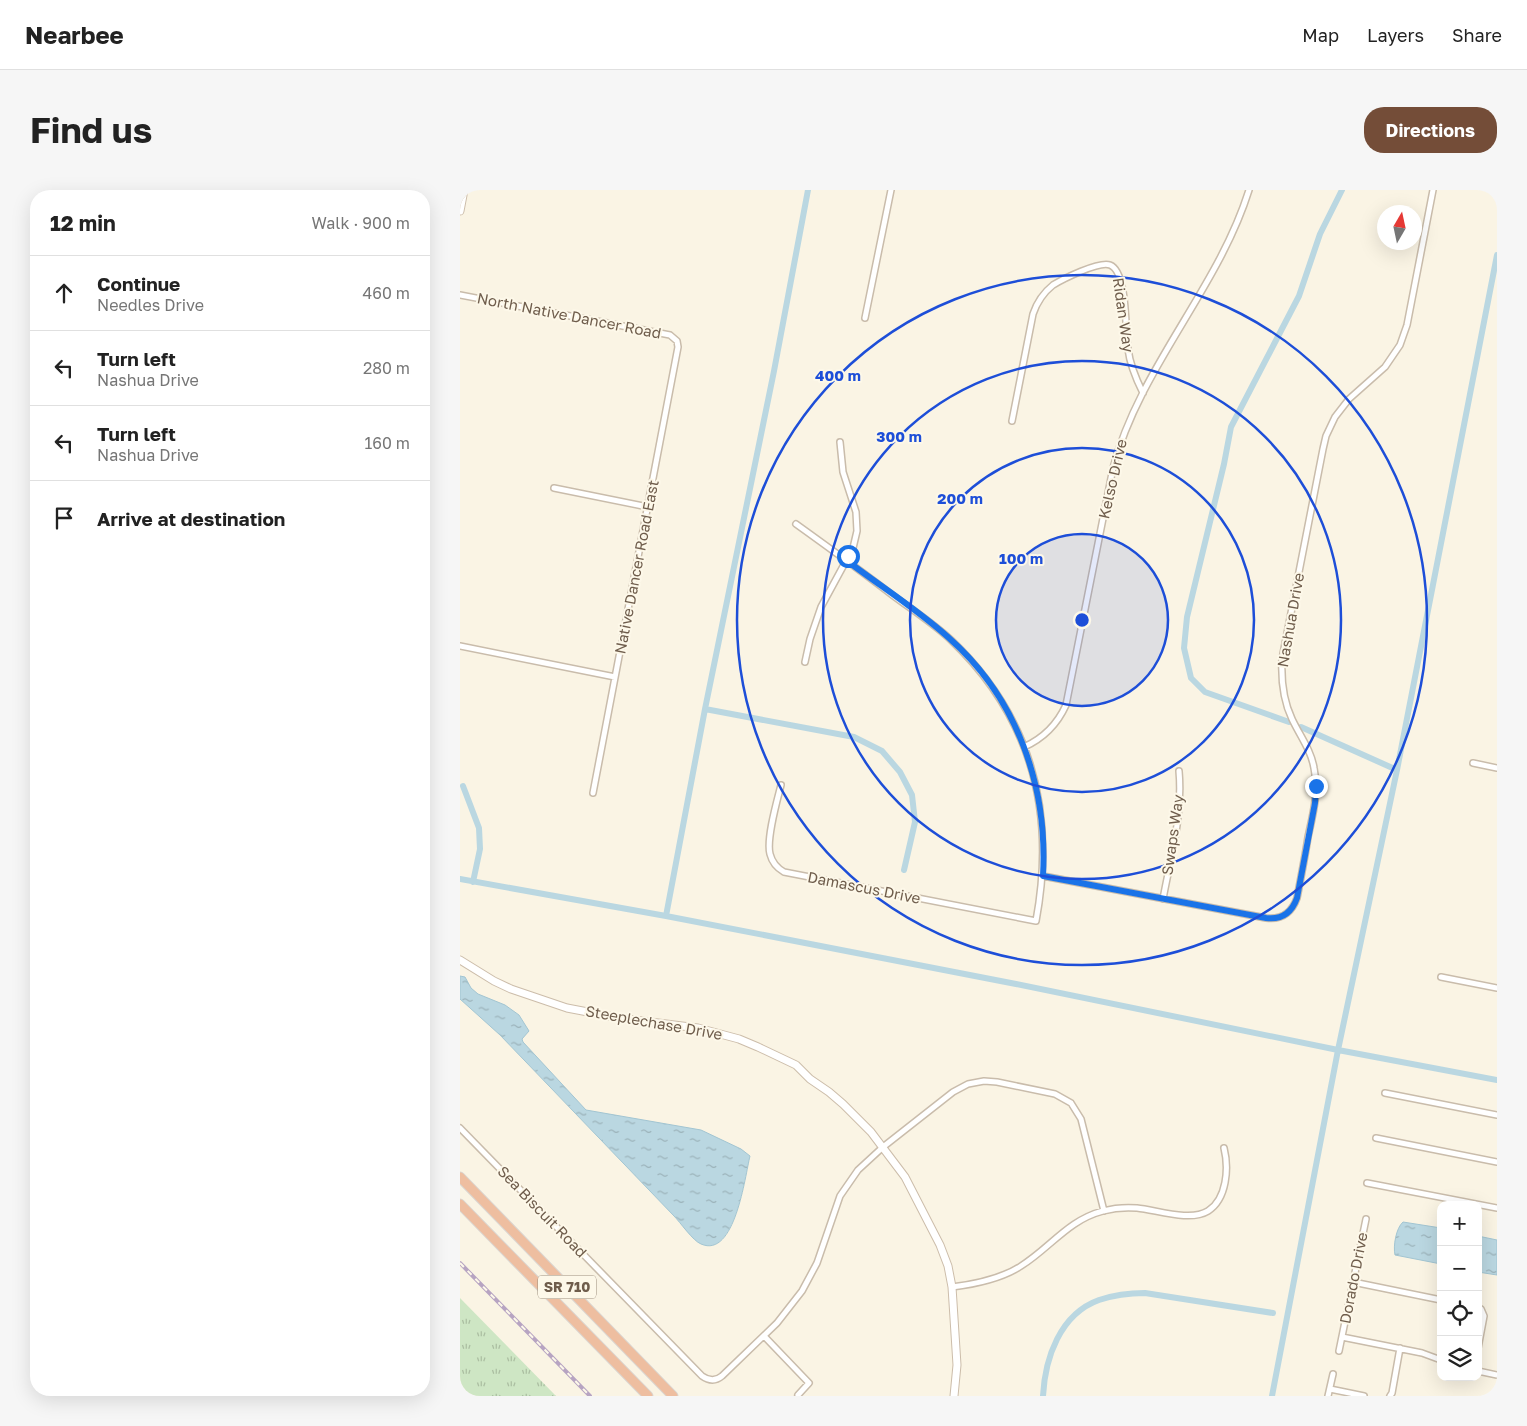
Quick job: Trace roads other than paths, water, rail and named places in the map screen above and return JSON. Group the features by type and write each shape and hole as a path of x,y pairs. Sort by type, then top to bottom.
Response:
{"highway":[{"name":"SR 710","path":"460,1178 673,1396"},
{"name":"SR 710","path":"460,1204 648,1396"}],"street":[{"path":"460,211 464,190"},
{"path":"865,318 891,190"},
{"name":"Kelso Drive","path":"1024,747 1034,743 1049,731 1062,715 1066,705 1113,468 1124,432 1143,393 1220,259 1240,217 1249,190"},
{"name":"Nashua Drive","path":"1043,876 1271,919 1284,915 1291,910 1296,902 1315,803 1316,781 1315,770 1308,749 1286,706 1283,694 1282,659 1326,436 1336,416 1349,399 1385,367 1393,357 1404,333 1433,190"},
{"name":"Ridan Way","path":"1012,421 1032,314 1036,304 1046,290 1053,285 1100,264 1111,265 1119,275 1125,305 1131,365 1143,393"},
{"name":"North Native Dancer Road","path":"460,294 670,335 677,341"},
{"name":"Native Dancer Road East","path":"593,793 678,351 677,341"},
{"path":"805,662 812,631 821,606 856,540 858,521 843,472 840,442"},
{"path":"554,488 648,507"},
{"path":"796,524 935,626 964,652 1000,699 1024,747 1036,782 1043,821 1043,876"},
{"path":"460,646 615,677"},
{"path":"1473,763 1497,768"},
{"name":"Swaps Way","path":"1163,899 1178,817 1180,801 1179,771"},
{"name":"Damascus Drive","path":"781,785 769,847 772,860 784,872 1036,921 1043,876"},
{"name":"Steeplechase Drive","path":"460,960 494,981 560,1006 620,1018 698,1028 739,1039 796,1066 810,1080 829,1092 871,1132 905,1177 940,1245 948,1266 952,1287 957,1365 954,1396"},
{"path":"1441,977 1497,988"},
{"path":"798,1395 809,1383 764,1336 795,1302 810,1278 823,1248 836,1205 847,1184 858,1170 883,1147 953,1092 968,1084 984,1081 997,1082 1055,1094 1071,1103 1081,1119 1104,1211"},
{"path":"1385,1093 1497,1115"},
{"name":"Sea Biscuit Road","path":"460,1128 702,1376 710,1380 719,1379 764,1336"},
{"path":"1376,1138 1497,1162"},
{"path":"952,1287 987,1280 1008,1273 1032,1258 1072,1224 1091,1214 1116,1208 1138,1208 1190,1216 1207,1212 1217,1204 1222,1193 1227,1159 1224,1148"},
{"path":"1367,1183 1497,1208"},
{"name":"Dorado Drive","path":"1339,1351 1366,1219"},
{"path":"1353,1282 1437,1299"},
{"path":"1482,1311 1484,1316 1482,1327"},
{"name":"Dorado Drive","path":"1342,1337 1400,1348 1437,1359"},
{"path":"1390,1396 1400,1348"},
{"path":"1482,1373 1497,1375"},
{"path":"1328,1396 1333,1374"},
{"path":"1330,1389 1364,1396"}],"water":[{"path":"460,976 465,977 471,988 478,994 505,1005 519,1015 529,1031 522,1039 523,1042 586,1110 701,1130 741,1149 750,1156 736,1213 730,1228 722,1239 713,1245 701,1244 694,1239 500,1035 460,999"},
{"path":"1403,1222 1437,1227 1437,1263 1395,1255 1396,1237"},
{"path":"1482,1237 1497,1240 1497,1275 1482,1273"}],"waterway":[{"path":"666,916 808,190"},
{"path":"1289,722 1205,692 1191,678 1184,648 1187,617 1224,464 1231,427 1299,296 1320,234 1342,190"},
{"path":"1272,1396 1338,1050 1397,770 1497,255"},
{"path":"705,709 854,737 882,751 900,772 912,795 915,822 904,870"},
{"path":"1301,727 1397,770"},
{"path":"463,786 479,828 480,849 473,882"},
{"path":"460,879 666,916 1497,1080"},
{"path":"1043,1396 1047,1367 1057,1339 1074,1316 1085,1307 1099,1300 1133,1293 1145,1293 1273,1313"}],"railway":[{"path":"460,1263 590,1396"}]}
